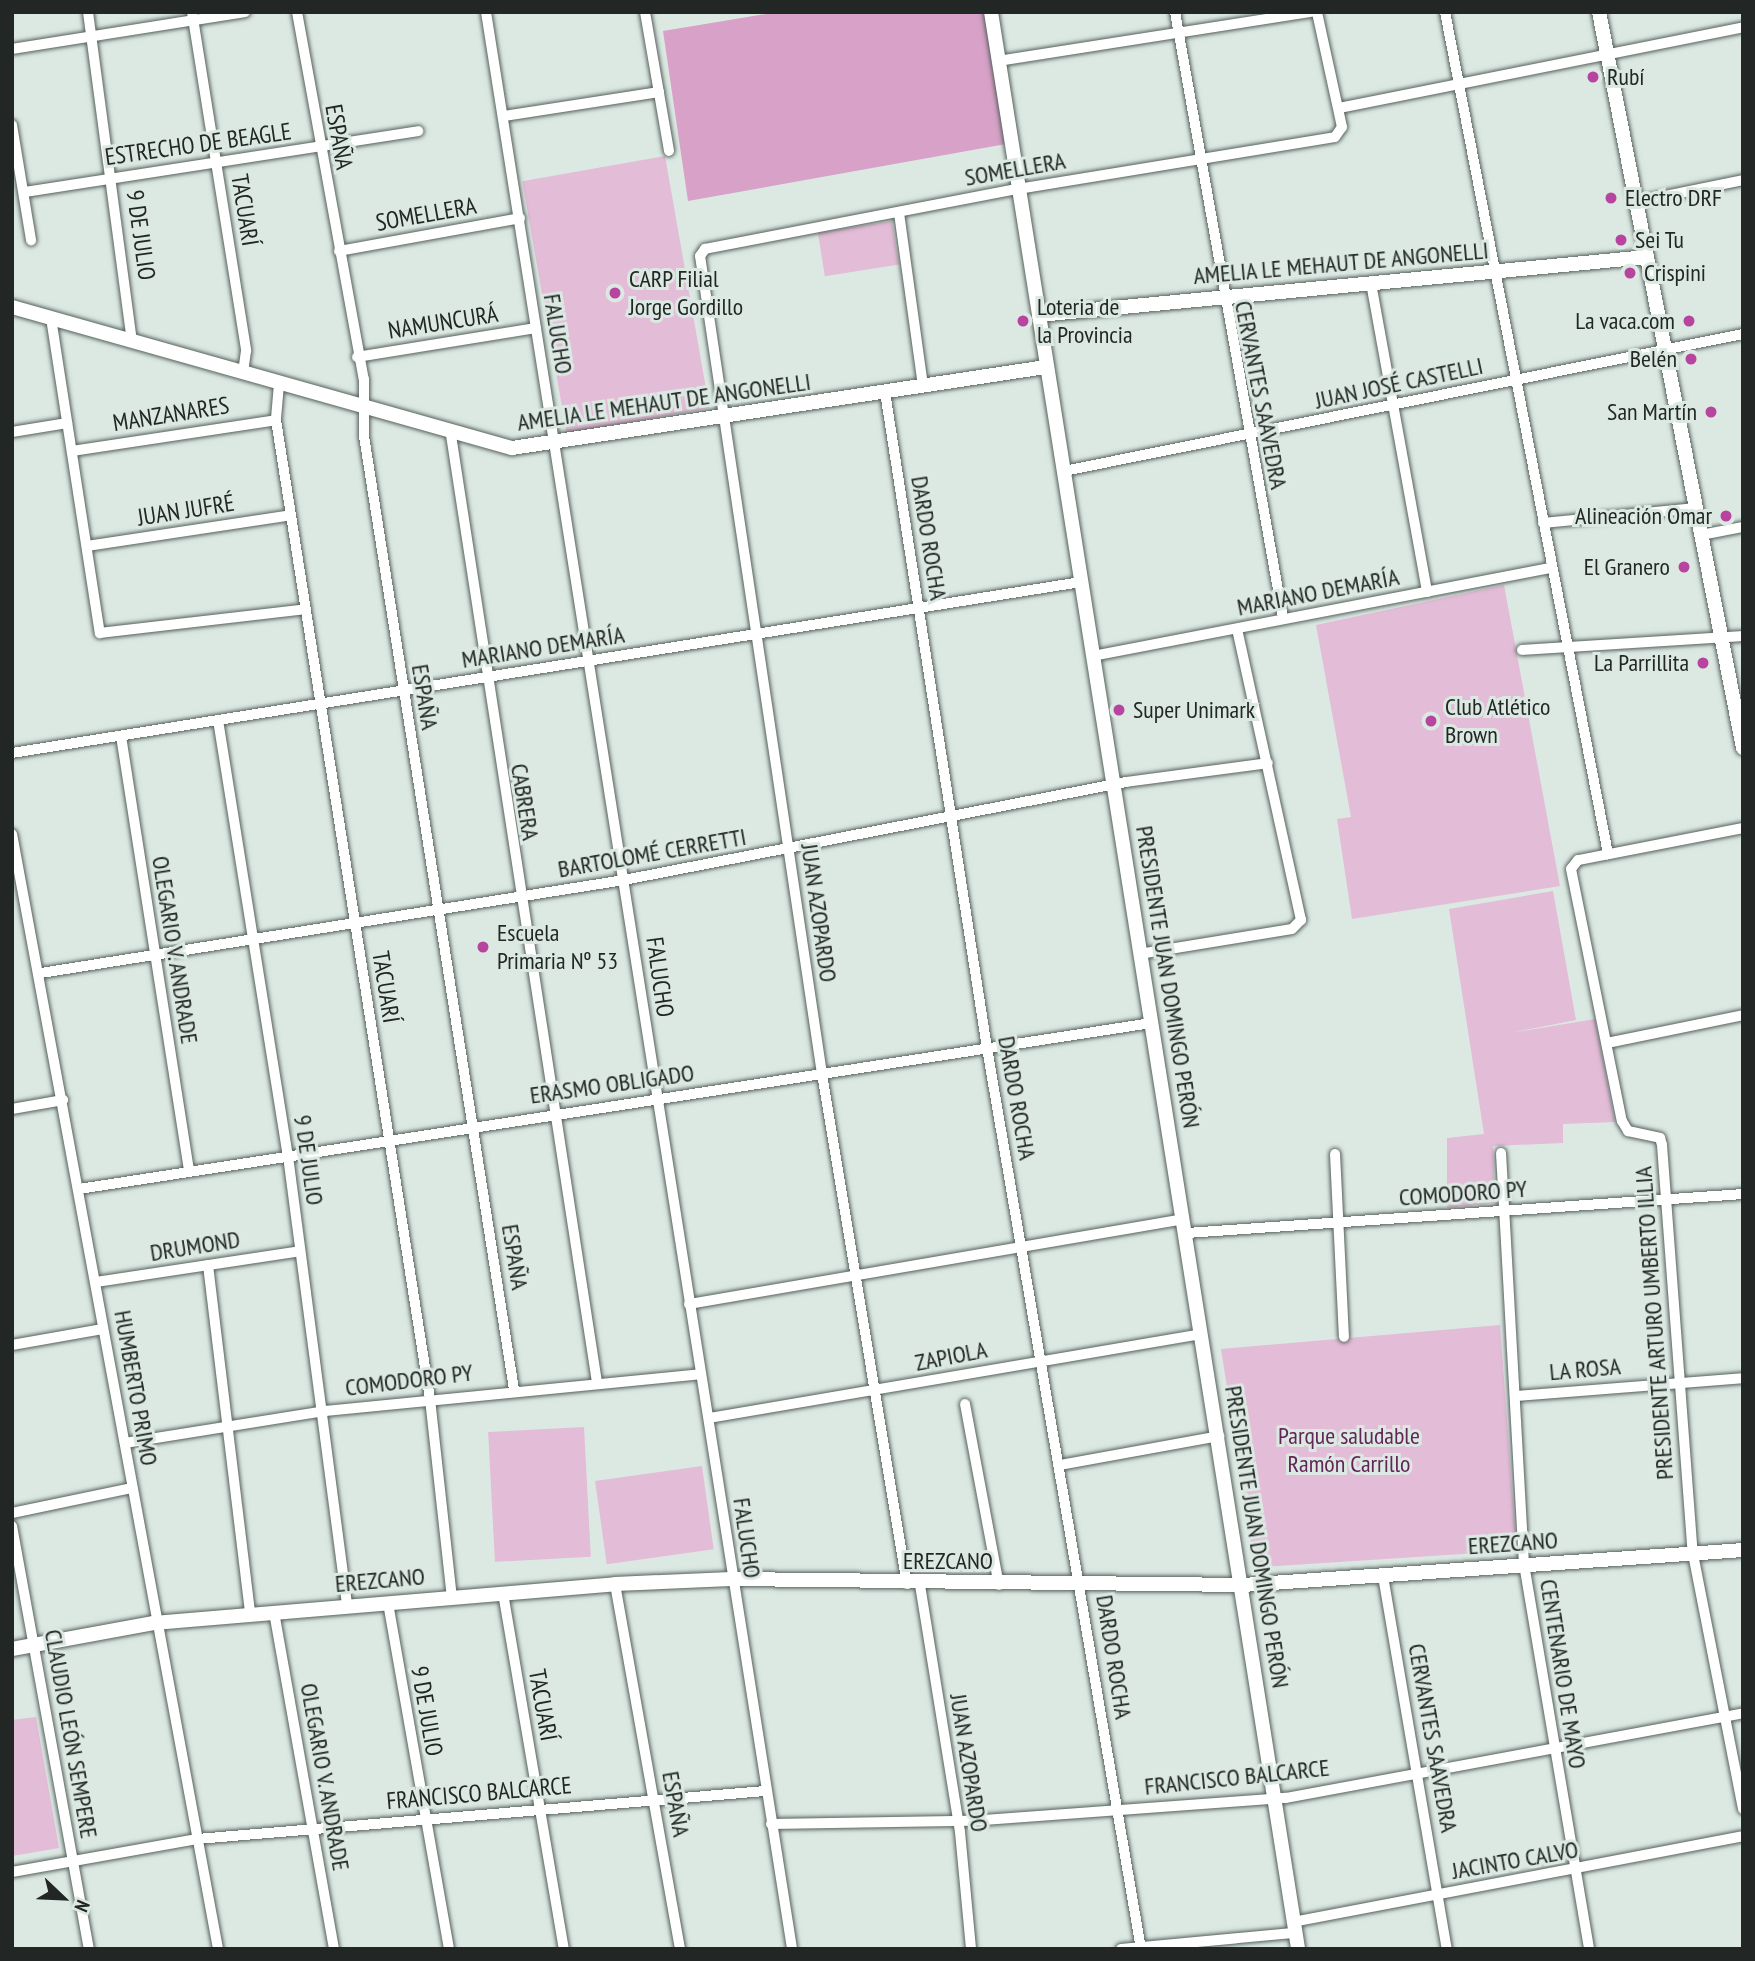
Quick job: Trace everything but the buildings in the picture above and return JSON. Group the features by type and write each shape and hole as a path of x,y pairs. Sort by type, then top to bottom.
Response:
{"street":[{"name":"9 DE JULIO","path":"88,12 132,340"},
{"path":"12,49 92,37 193,17 245,12"},
{"name":"ESPAÑA","path":"297,12 357,357 403,691 514,1389"},
{"name":"FALUCHO","path":"486,12 792,1949"},
{"path":"645,12 669,151"},
{"name":"PRESIDENTE JUAN DOMINGO PERÓN","path":"991,12 1139,954 1186,1226 1243,1585 1297,1949"},
{"name":"CERVANTES SAAVEDRA","path":"1175,12 1221,297 1283,618"},
{"path":"998,61 1311,12"},
{"path":"1317,12 1339,108 1743,27"},
{"path":"1445,12 1608,854 1743,828"},
{"path":"1600,12 1743,748"},
{"name":"TACUARÍ","path":"193,17 246,351 243,373"},
{"path":"504,116 659,92"},
{"name":"SOMELLERA","path":"705,249 1018,189 1335,138 1342,127 1339,108"},
{"path":"12,125 31,240"},
{"name":"ESTRECHO DE BEAGLE","path":"25,192 418,131"},
{"path":"1636,202 1743,180"},
{"path":"900,213 923,386"},
{"name":"SOMELLERA","path":"340,251 520,218"},
{"name":"JUAN AZOPARDO","path":"705,249 700,256 722,417 822,1074 872,1392 914,1584 958,1820 971,1949"},
{"name":"AMELIA LE MEHAUT DE ANGONELLI","path":"1039,315 1647,257"},
{"path":"1371,283 1427,592"},
{"name":"AMELIA LE MEHAUT DE ANGONELLI","path":"12,307 451,435 512,448 554,444 1046,367"},
{"path":"51,318 100,633 107,637 306,609"},
{"name":"NAMUNCURÁ","path":"357,357 536,328"},
{"name":"JUAN JOSÉ CASTELLI","path":"1064,471 1743,334"},
{"name":"TACUARÍ","path":"279,384 276,420 430,1399 452,1597"},
{"name":"DARDO ROCHA","path":"885,392 987,1048 1141,1947"},
{"name":"MANZANARES","path":"72,451 276,420"},
{"path":"12,432 67,423"},
{"name":"CABRERA","path":"451,435 484,678 597,1382"},
{"path":"1543,523 1696,508"},
{"name":"JUAN JUFRÉ","path":"87,546 291,515"},
{"path":"1701,536 1743,527"},
{"name":"MARIANO DEMARÍA","path":"1093,656 1552,568"},
{"name":"MARIANO DEMARÍA","path":"12,753 590,661 755,632 1081,582"},
{"path":"1139,954 1299,925 1268,763 1237,629"},
{"path":"1522,650 1722,641 1743,636"},
{"name":"9 DE JULIO","path":"218,720 288,1156 325,1412 347,1606"},
{"name":"OLEGARIO V. ANDRADE","path":"121,736 188,1171"},
{"name":"BARTOLOMÉ CERRETTI","path":"41,973 253,937 624,880 1114,785 1268,763"},
{"name":"HUMBERTO PRIMO","path":"12,834 15,865 41,973 125,1443 154,1623 218,1949"},
{"name":"PRESIDENTE ARTURO UMBERTO ILLIA","path":"1608,854 1573,862 1624,1126 1660,1138 1693,1554 1743,1809"},
{"path":"1607,1043 1743,1016"},
{"name":"ERASMO OBLIGADO","path":"79,1189 555,1112 1151,1023"},
{"path":"12,1109 63,1100"},
{"name":"CENTENARIO DE MAYO","path":"1501,1153 1524,1564 1589,1949"},
{"path":"1335,1154 1343,1337"},
{"name":"COMODORO PY","path":"689,1304 1021,1246 1186,1226 1339,1224 1743,1194"},
{"name":"DRUMOND","path":"96,1282 300,1251"},
{"path":"208,1265 250,1614"},
{"path":"12,1345 103,1329"},
{"name":"ZAPIOLA","path":"709,1418 872,1392 1040,1360 1202,1335"},
{"name":"COMODORO PY","path":"125,1443 226,1425 430,1399 514,1389 700,1374"},
{"name":"LA ROSA","path":"1515,1396 1743,1378"},
{"path":"965,1404 999,1585"},
{"path":"1060,1465 1219,1436"},
{"path":"12,1513 132,1488"},
{"name":"CLAUDIO LEÓN SEMPERE","path":"12,1526 89,1949"},
{"name":"EREZCANO","path":"12,1649 154,1623 615,1584 732,1579 999,1585 1243,1585 1743,1550"},
{"name":"CERVANTES SAAVEDRA","path":"1383,1576 1447,1949"},
{"name":"ESPAÑA","path":"615,1584 680,1949"},
{"name":"TACUARÍ","path":"503,1593 564,1949"},
{"name":"9 DE JULIO","path":"388,1603 449,1949"},
{"name":"OLEGARIO V. ANDRADE","path":"274,1612 334,1949"},
{"name":"FRANCISCO BALCARCE","path":"771,1824 958,1820 1275,1799 1743,1713"},
{"name":"FRANCISCO BALCARCE","path":"12,1872 197,1839 313,1827 765,1791"},
{"name":"JACINTO CALVO","path":"1121,1949 1294,1927 1438,1895 1575,1871 1743,1836"}],"green space":[{"name":"CARP Filial Jorge Gordillo","path":"665,156 709,408 567,433 522,181"},
{"path":"892,221 899,264 825,276 818,233"},
{"name":"Club Atlético Brown","path":"1504,585 1560,886 1352,919 1337,819 1351,817 1316,625"},
{"path":"1553,891 1576,1020 1510,1033 1595,1019 1615,1122 1563,1124 1563,1143 1493,1146 1495,1203 1447,1208 1447,1138 1484,1134 1449,909"},
{"name":"Parque saludable Ramón Carrillo","path":"1500,1325 1516,1542 1509,1551 1261,1567 1254,1561 1221,1349"},
{"path":"584,1427 591,1557 495,1562 488,1432"},
{"path":"702,1466 714,1549 607,1564 595,1481"},
{"path":"36,1717 59,1848 12,1856 12,1720"}],"shaded area":[{"path":"778,12 985,12 1006,144 688,201 663,31"}],"place":[{"name":"Rubí","path":"1593,77"},
{"name":"Electro DRF","path":"1611,198"},
{"name":"Sei Tu","path":"1621,240"},
{"name":"Crispini","path":"1630,273"},
{"name":"CARP Filial Jorge Gordillo","path":"615,293"},
{"name":"Loteria de la Provincia","path":"1023,321"},
{"name":"La vaca.com","path":"1689,321"},
{"name":"Belén","path":"1691,359"},
{"name":"San Martín","path":"1711,412"},
{"name":"Alineación Omar","path":"1726,516"},
{"name":"El Granero","path":"1684,567"},
{"name":"La Parrillita","path":"1703,663"},
{"name":"Super Unimark","path":"1119,710"},
{"name":"Club Atlético Brown","path":"1431,721"},
{"name":"Escuela Primaria Nº 53","path":"483,947"}]}
